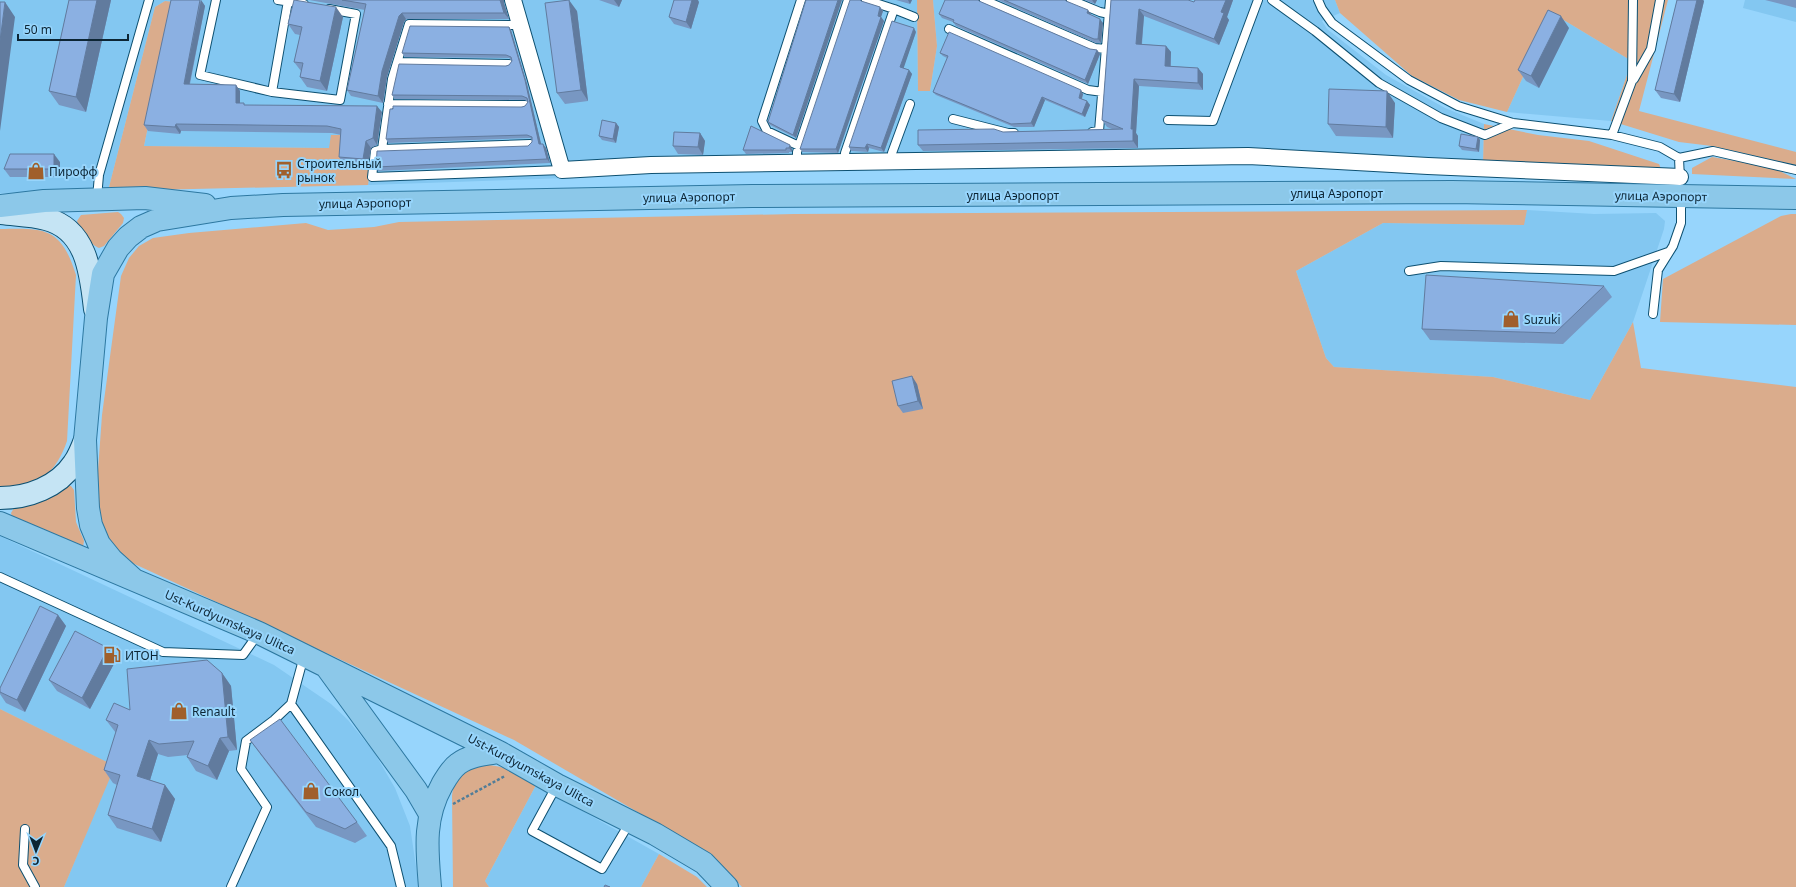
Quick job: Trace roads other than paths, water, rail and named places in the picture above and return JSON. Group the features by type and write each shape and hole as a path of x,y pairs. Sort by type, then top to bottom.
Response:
{"main road":[{"name":"улица Аэропорт","path":"230,208 284,205 752,196 1452,192 1680,186 1796,198"},
{"path":"0,206 44,201 97,198 145,198 230,208"},
{"path":"133,579 112,560 99,544 91,525 88,508 85,440 96,318 103,274 118,248 141,227 157,220 230,208"},
{"name":"Ust-Kurdyumskaya Ulitca","path":"0,523 259,633 305,655 503,762 557,785 655,834 704,863 727,887"},
{"name":"Ust-Kurdyumskaya Ulitca","path":"326,666 391,754 416,790 430,814"},
{"path":"430,887 427,843 430,814 437,794 447,776 458,764 479,754 503,762"}],"street":[{"path":"513,0 562,170 651,165 1248,156 1436,166 1680,186"},
{"path":"0,213 46,219 64,228 78,241 86,257 96,318"},
{"path":"0,498 19,497 46,488 67,472 74,463 85,440"}],"lane":[{"path":"97,198 99,175 149,0"},
{"path":"216,0 200,75 272,92 340,100 356,14 278,0"},
{"path":"799,146 767,131 762,121 801,0"},
{"path":"797,163 797,152 848,0"},
{"path":"866,0 914,17"},
{"path":"984,0 1095,48 1106,49"},
{"path":"1071,0 1100,12 1109,14"},
{"path":"1084,132 1100,132 1110,0"},
{"path":"1168,120 1213,121 1258,0"},
{"path":"1272,0 1315,31 1379,83 1441,118 1485,134 1513,123"},
{"path":"1318,0 1322,9 1332,23 1409,80 1458,106 1513,123 1612,134 1660,147 1679,158 1713,151 1796,170"},
{"path":"1632,81 1633,0"},
{"path":"1612,134 1632,81 1651,49 1660,0"},
{"path":"272,92 288,1"},
{"path":"846,162 845,153 894,9"},
{"path":"382,149 392,79 409,24 520,25"},
{"path":"949,29 1088,90 1103,92"},
{"path":"398,62 509,64"},
{"path":"388,104 525,105"},
{"path":"893,162 892,153 910,104"},
{"path":"953,119 1008,133 1024,133"},
{"path":"530,144 382,149 375,151 372,177 562,170"},
{"path":"1653,314 1658,270 1673,246 1680,223 1679,158"},
{"path":"1409,271 1440,266 1614,270 1668,252"},
{"path":"0,577 163,652 243,655 259,633"},
{"path":"231,887 267,807 241,769 246,741 274,720 290,704 305,655"},
{"path":"290,704 391,846 401,887"},
{"path":"557,785 532,831 602,869 630,822"},
{"path":"25,829 23,865 35,887"}],"place":[{"name":"Строительный рынок","path":"284,170"},
{"name":"Пирофф","path":"36,171"},
{"name":"Suzuki","path":"1511,319"},
{"name":"ИТОН","path":"112,655"},
{"name":"Renault","path":"179,711"},
{"name":"Сокол","path":"311,791"}]}
